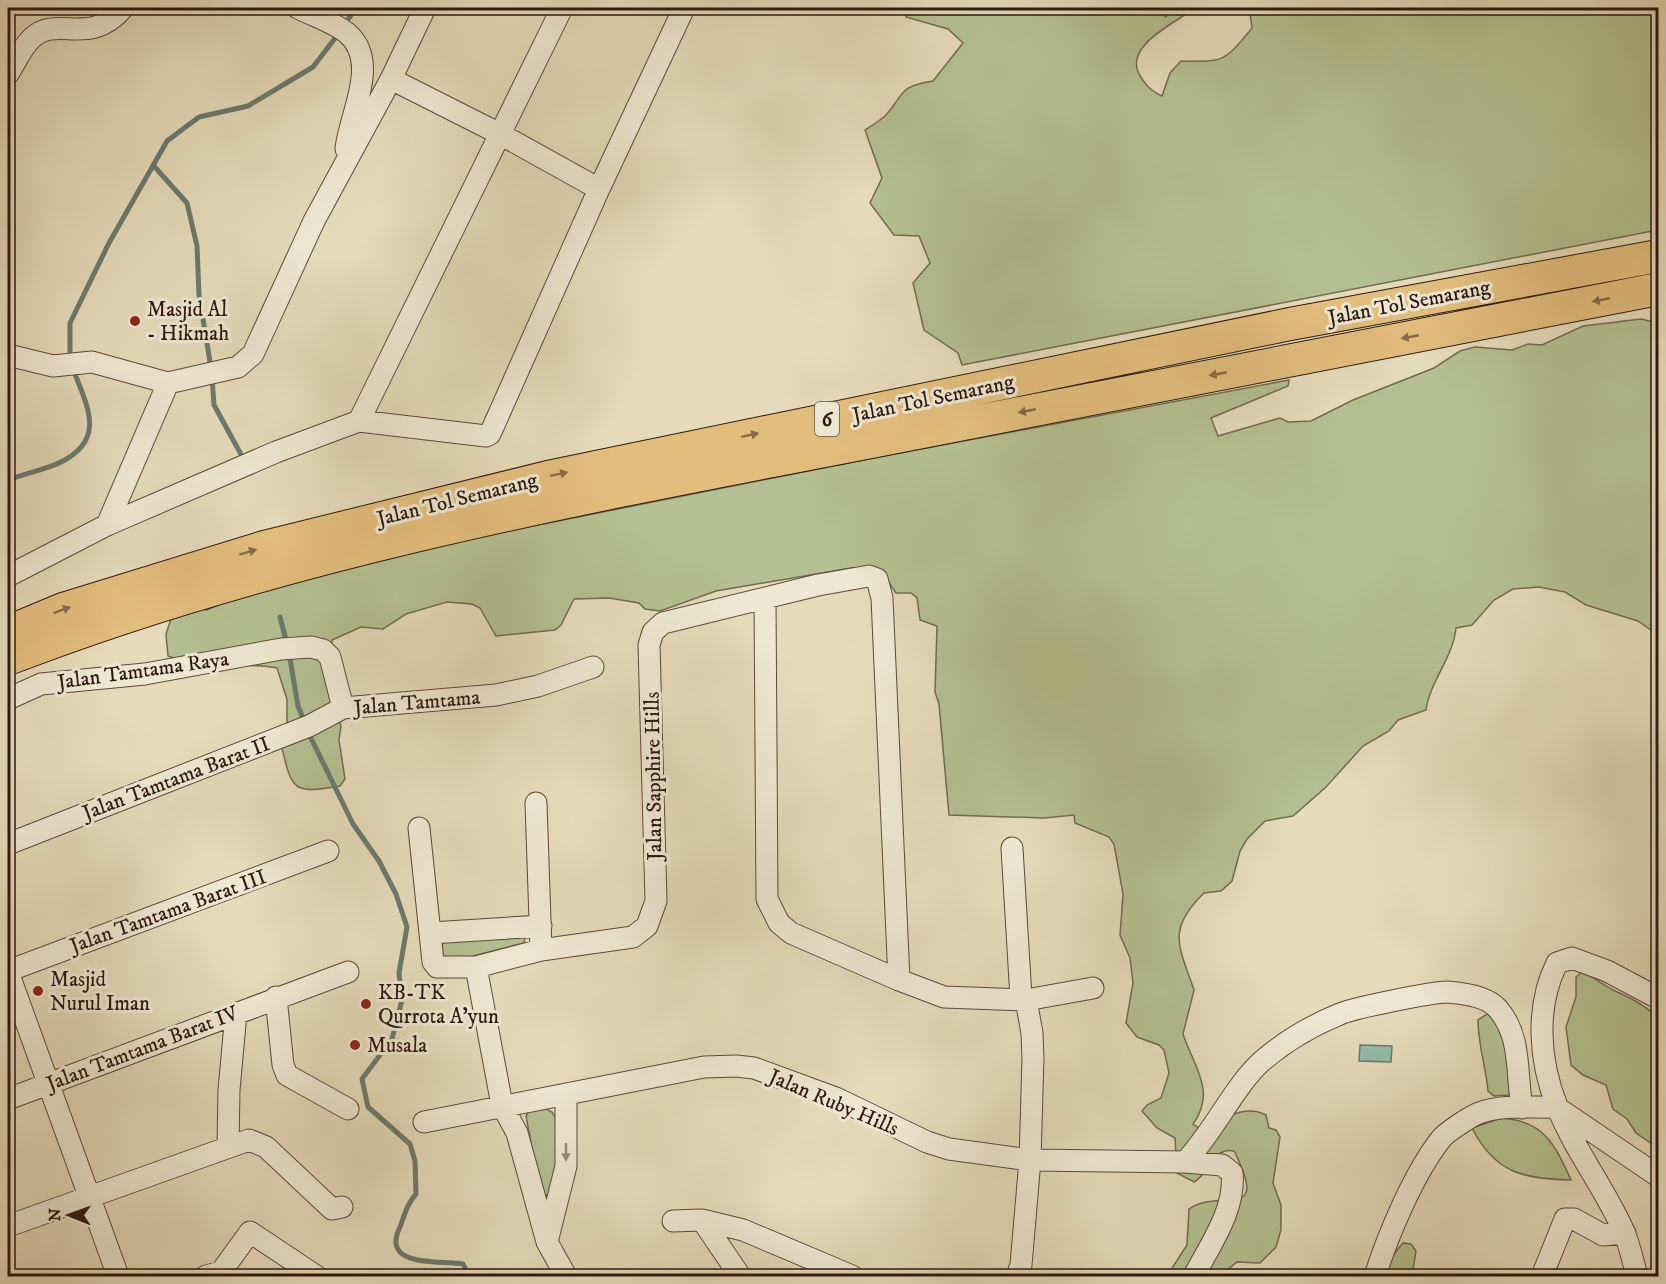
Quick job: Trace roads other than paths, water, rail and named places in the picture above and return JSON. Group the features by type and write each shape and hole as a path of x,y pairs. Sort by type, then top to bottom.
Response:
{"highway":[{"name":"Jalan Tol Semarang","path":"8,632 63,609 264,547 548,477 1290,324 1659,256"},
{"name":"Jalan Tol Semarang","path":"8,659 68,636 271,572 554,503 1659,289"}],"street":[{"path":"8,74 32,38 42,32 103,26 123,8"},
{"path":"301,8 349,34 359,50 362,86 348,139 347,161"},
{"path":"8,355 53,366 92,362 168,383 205,373 227,370 245,363 253,354 314,221 391,79 425,8"},
{"path":"359,421 562,8"},
{"path":"8,576 107,525 276,452 359,421 486,436 490,434 599,189 684,8"},
{"path":"391,79 500,134 599,189"},
{"path":"107,525 168,383"},
{"name":"Jalan Sapphire Hills","path":"419,828 433,962 437,968 476,967 541,950 633,937 647,926 656,900 650,645 653,632 663,623 869,576 877,579 880,586 899,980"},
{"path":"765,598 767,899 778,923 791,933 944,997 984,1001 1024,999 1093,988"},
{"name":"Jalan Tamtama Raya","path":"8,699 41,684 146,674 287,648"},
{"name":"Jalan Tamtama","path":"287,648 323,650 330,657 342,708 496,695 538,686 593,667"},
{"name":"Jalan Tamtama Barat II","path":"8,844 307,727 342,708"},
{"path":"536,803 541,950"},
{"path":"1012,848 1024,999 1032,1033 1030,1160 1021,1264 1017,1276"},
{"name":"Jalan Tamtama Barat III","path":"8,972 328,851"},
{"path":"430,933 541,926"},
{"path":"1637,1276 1625,1233 1557,1107 1543,1058 1542,1020 1548,982 1557,963 1572,958 1607,971 1659,998"},
{"path":"476,967 502,1105 517,1132 547,1242 566,1276"},
{"path":"8,972 118,1276"},
{"name":"Jalan Tamtama Barat IV","path":"8,1099 348,972"},
{"path":"1185,1162 1200,1147 1260,1063 1286,1043 1341,1013 1445,992 1474,996 1496,1006 1509,1023 1517,1046 1522,1108"},
{"path":"276,997 283,1065 287,1075 348,1109"},
{"path":"228,1147 229,1090 236,1013"},
{"name":"Jalan Ruby Hills","path":"424,1122 704,1067 754,1068 836,1098 927,1142 949,1149 1030,1160 1185,1162 1222,1166 1232,1173 1233,1187 1230,1204 1194,1276"},
{"path":"547,1242 566,1166 566,1094"},
{"path":"1375,1276 1382,1253 1424,1163 1442,1136 1478,1113 1557,1107 1659,1176"},
{"path":"8,1226 244,1140 261,1143 332,1209 342,1207"},
{"path":"1542,1276 1564,1219 1571,1218 1603,1235 1625,1233"},
{"path":"702,1220 740,1276"},
{"path":"673,1221 702,1220 743,1230 852,1276"},
{"path":"217,1275 246,1234 252,1232 316,1276"}],"waterway":[{"path":"344,25 356,8"},
{"path":"70,360 70,323 109,243 167,141 199,117 248,106 313,67 339,33"},
{"path":"153,165 187,203 197,246 199,295 211,368"},
{"path":"8,480 61,462 75,453 84,443 89,432 90,421 84,396 73,369"},
{"path":"212,377 214,405 243,458"},
{"path":"280,617 287,644"},
{"path":"289,653 298,706 305,723"},
{"path":"308,732 353,824 379,861 396,894 407,927 399,973 402,1000 392,1039 362,1079 368,1107 410,1144 415,1161 416,1194 408,1205 400,1227 396,1240 398,1250 405,1256 415,1259 463,1264 469,1276"}],"place":[{"name":"Masjid Al - Hikmah","path":"135,321"},
{"name":"Masjid Nurul Iman","path":"38,991"},
{"name":"KB-TK Qurrota A'yun","path":"366,1004"},
{"name":"Musala","path":"355,1045"}]}
